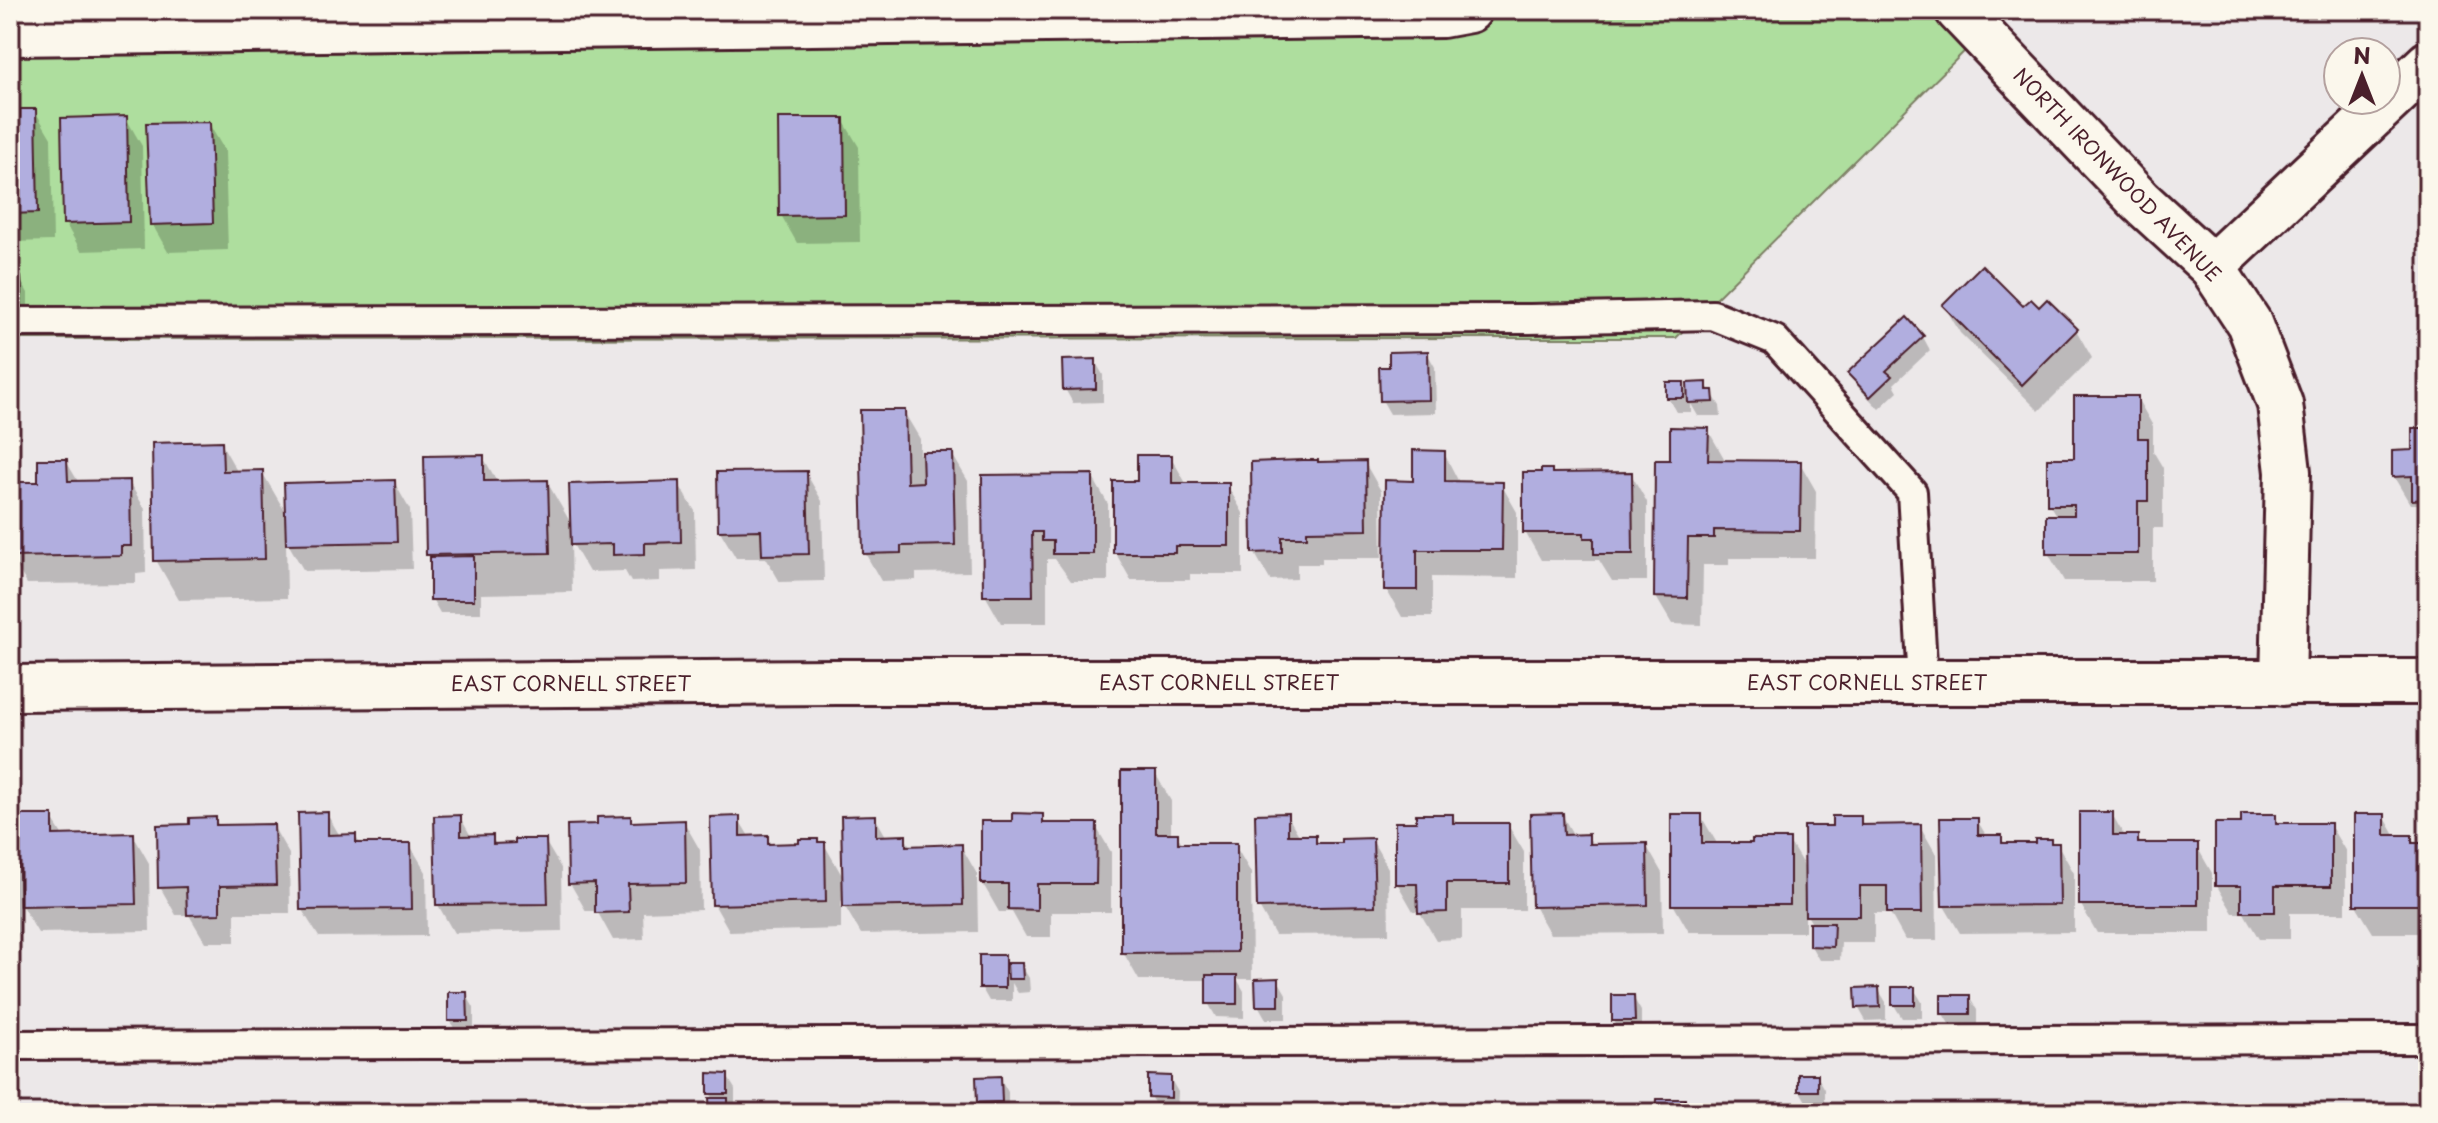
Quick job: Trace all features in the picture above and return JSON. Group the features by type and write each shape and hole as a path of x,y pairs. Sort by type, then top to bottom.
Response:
{"street":[{"path":"10,33 835,16 1442,15 1469,10"},
{"name":"NORTH IRONWOOD AVENUE","path":"1958,10 2140,201 2212,267 2249,323 2280,404 2288,472 2283,683"},
{"path":"2212,267 2428,64"},
{"name":"EAST CORNELL STREET","path":"10,688 838,682 2428,682"}],"lane":[{"path":"10,322 1530,319 1713,315 1775,340 1912,492 1923,683"},
{"path":"10,1045 2428,1039"}],"green space":[{"path":"10,10 2006,10 1676,338 10,339"}],"building":[{"path":"20,109 36,109 38,213 10,214 10,117 20,117"},
{"path":"127,116 129,222 63,224 61,118"},
{"path":"778,118 844,118 845,215 779,216"},
{"path":"210,122 213,223 150,225 146,123"},
{"path":"1982,265 2023,306 2031,299 2039,307 2047,299 2078,329 2022,385 1942,305"},
{"path":"10,277 21,277 22,294 10,294"},
{"path":"1907,317 1924,336 1886,371 1892,376 1870,397 1847,373"},
{"path":"1428,351 1429,400 1380,401 1379,367 1389,367 1389,352"},
{"path":"1096,359 1096,389 1063,390 1062,360"},
{"path":"1666,382 1684,382 1684,398 1666,398"},
{"path":"1707,382 1707,390 1713,390 1714,402 1688,403 1687,383"},
{"path":"2074,396 2138,396 2138,438 2148,438 2148,501 2138,501 2138,554 2046,554 2046,515 2074,515 2074,505 2047,505 2047,458 2074,458"},
{"path":"860,410 905,410 907,483 923,482 922,452 953,452 955,545 901,546 901,553 863,554"},
{"path":"1670,427 1709,428 1708,460 1801,461 1800,531 1714,530 1714,538 1688,538 1687,598 1654,597 1655,460 1670,460"},
{"path":"2412,428 2428,428 2428,499 2412,500 2412,476 2392,477 2392,451 2412,450"},
{"path":"222,441 223,471 263,470 265,559 154,561 152,443"},
{"path":"1413,450 1445,451 1445,481 1503,482 1502,550 1417,550 1417,590 1384,590 1385,480 1413,481"},
{"path":"484,455 484,481 548,480 550,553 426,555 424,456"},
{"path":"1137,455 1172,455 1172,483 1229,483 1229,546 1175,546 1175,553 1113,553 1113,481 1137,481"},
{"path":"38,459 67,459 68,481 130,480 131,546 121,546 121,555 10,557 10,482 38,482"},
{"path":"1366,461 1367,530 1307,531 1307,537 1282,537 1282,552 1252,553 1251,462"},
{"path":"1541,469 1552,469 1552,473 1632,472 1633,554 1594,554 1594,538 1584,538 1584,533 1523,533 1523,472 1541,472"},
{"path":"807,471 809,554 762,555 761,530 718,531 717,472"},
{"path":"1093,474 1093,554 1053,554 1053,541 1042,541 1042,532 1032,532 1033,596 983,596 982,475"},
{"path":"395,480 397,542 286,544 284,483"},
{"path":"680,481 681,542 645,543 645,554 613,555 613,544 571,545 569,484"},
{"path":"474,556 474,600 430,600 430,557"},
{"path":"1121,771 1156,771 1156,833 1178,833 1178,843 1237,843 1237,952 1121,953"},
{"path":"328,812 328,835 356,834 356,843 411,843 412,909 300,910 298,813"},
{"path":"2079,812 2113,812 2113,835 2138,835 2138,843 2198,843 2198,905 2079,905"},
{"path":"1012,813 1043,814 1043,823 1097,823 1096,884 1037,884 1037,910 1008,909 1008,884 981,884 981,821 1012,821"},
{"path":"1288,813 1288,835 1316,835 1316,843 1373,838 1375,906 1257,908 1255,814"},
{"path":"1563,813 1564,835 1589,834 1589,844 1647,843 1648,905 1532,907 1530,814"},
{"path":"1416,814 1453,814 1453,823 1509,823 1509,883 1447,883 1447,912 1418,913 1417,884 1395,884 1395,822 1416,822"},
{"path":"1671,814 1702,814 1702,843 1790,839 1790,905 1671,905"},
{"path":"2241,814 2276,814 2276,823 2331,823 2331,886 2275,886 2275,912 2241,912 2241,886 2215,886 2215,823 2241,823"},
{"path":"2354,814 2385,814 2385,835 2412,835 2412,843 2428,843 2428,905 2354,905"},
{"path":"18,815 53,815 53,835 134,833 136,904 20,906"},
{"path":"461,815 461,836 493,835 493,844 515,843 515,839 546,839 548,904 436,905 434,816"},
{"path":"876,815 876,836 906,835 906,846 962,844 963,905 843,907 841,816"},
{"path":"631,816 631,822 685,820 686,883 628,884 629,912 595,913 595,883 568,884 567,825 597,824 597,817"},
{"path":"740,816 740,836 768,835 768,844 799,843 799,839 825,842 826,902 712,905 710,817"},
{"path":"1832,816 1861,816 1861,825 1921,824 1922,913 1887,913 1887,886 1860,886 1860,916 1805,916 1804,826 1832,826"},
{"path":"216,817 216,825 274,824 276,885 220,886 220,914 187,915 186,887 158,888 157,825 189,824 189,818"},
{"path":"1940,818 1978,818 1978,835 2002,835 2002,843 2035,843 2035,839 2051,839 2051,843 2059,843 2060,905 1942,906"},
{"path":"1809,923 1834,923 1833,947 1809,946"},
{"path":"979,955 1005,955 1005,988 979,988"},
{"path":"1007,963 1022,963 1023,979 1008,979"},
{"path":"1206,975 1237,975 1237,1004 1206,1004"},
{"path":"1279,978 1279,1006 1256,1006 1255,979"},
{"path":"1879,987 1880,1007 1856,1008 1855,988"},
{"path":"1892,987 1915,987 1915,1005 1892,1005"},
{"path":"448,992 467,992 468,1021 448,1021"},
{"path":"1612,995 1634,995 1635,1021 1612,1021"},
{"path":"1941,995 1970,995 1970,1014 1941,1014"},
{"path":"708,1073 728,1074 728,1094 708,1094"},
{"path":"1798,1074 1818,1074 1818,1091 1798,1091"},
{"path":"1148,1075 1171,1076 1171,1098 1148,1097"},
{"path":"1001,1076 1002,1102 977,1103 976,1077"},
{"path":"709,1098 728,1098 728,1113 710,1113"},
{"path":"1657,1099 1685,1099 1685,1113 1656,1113"}]}
